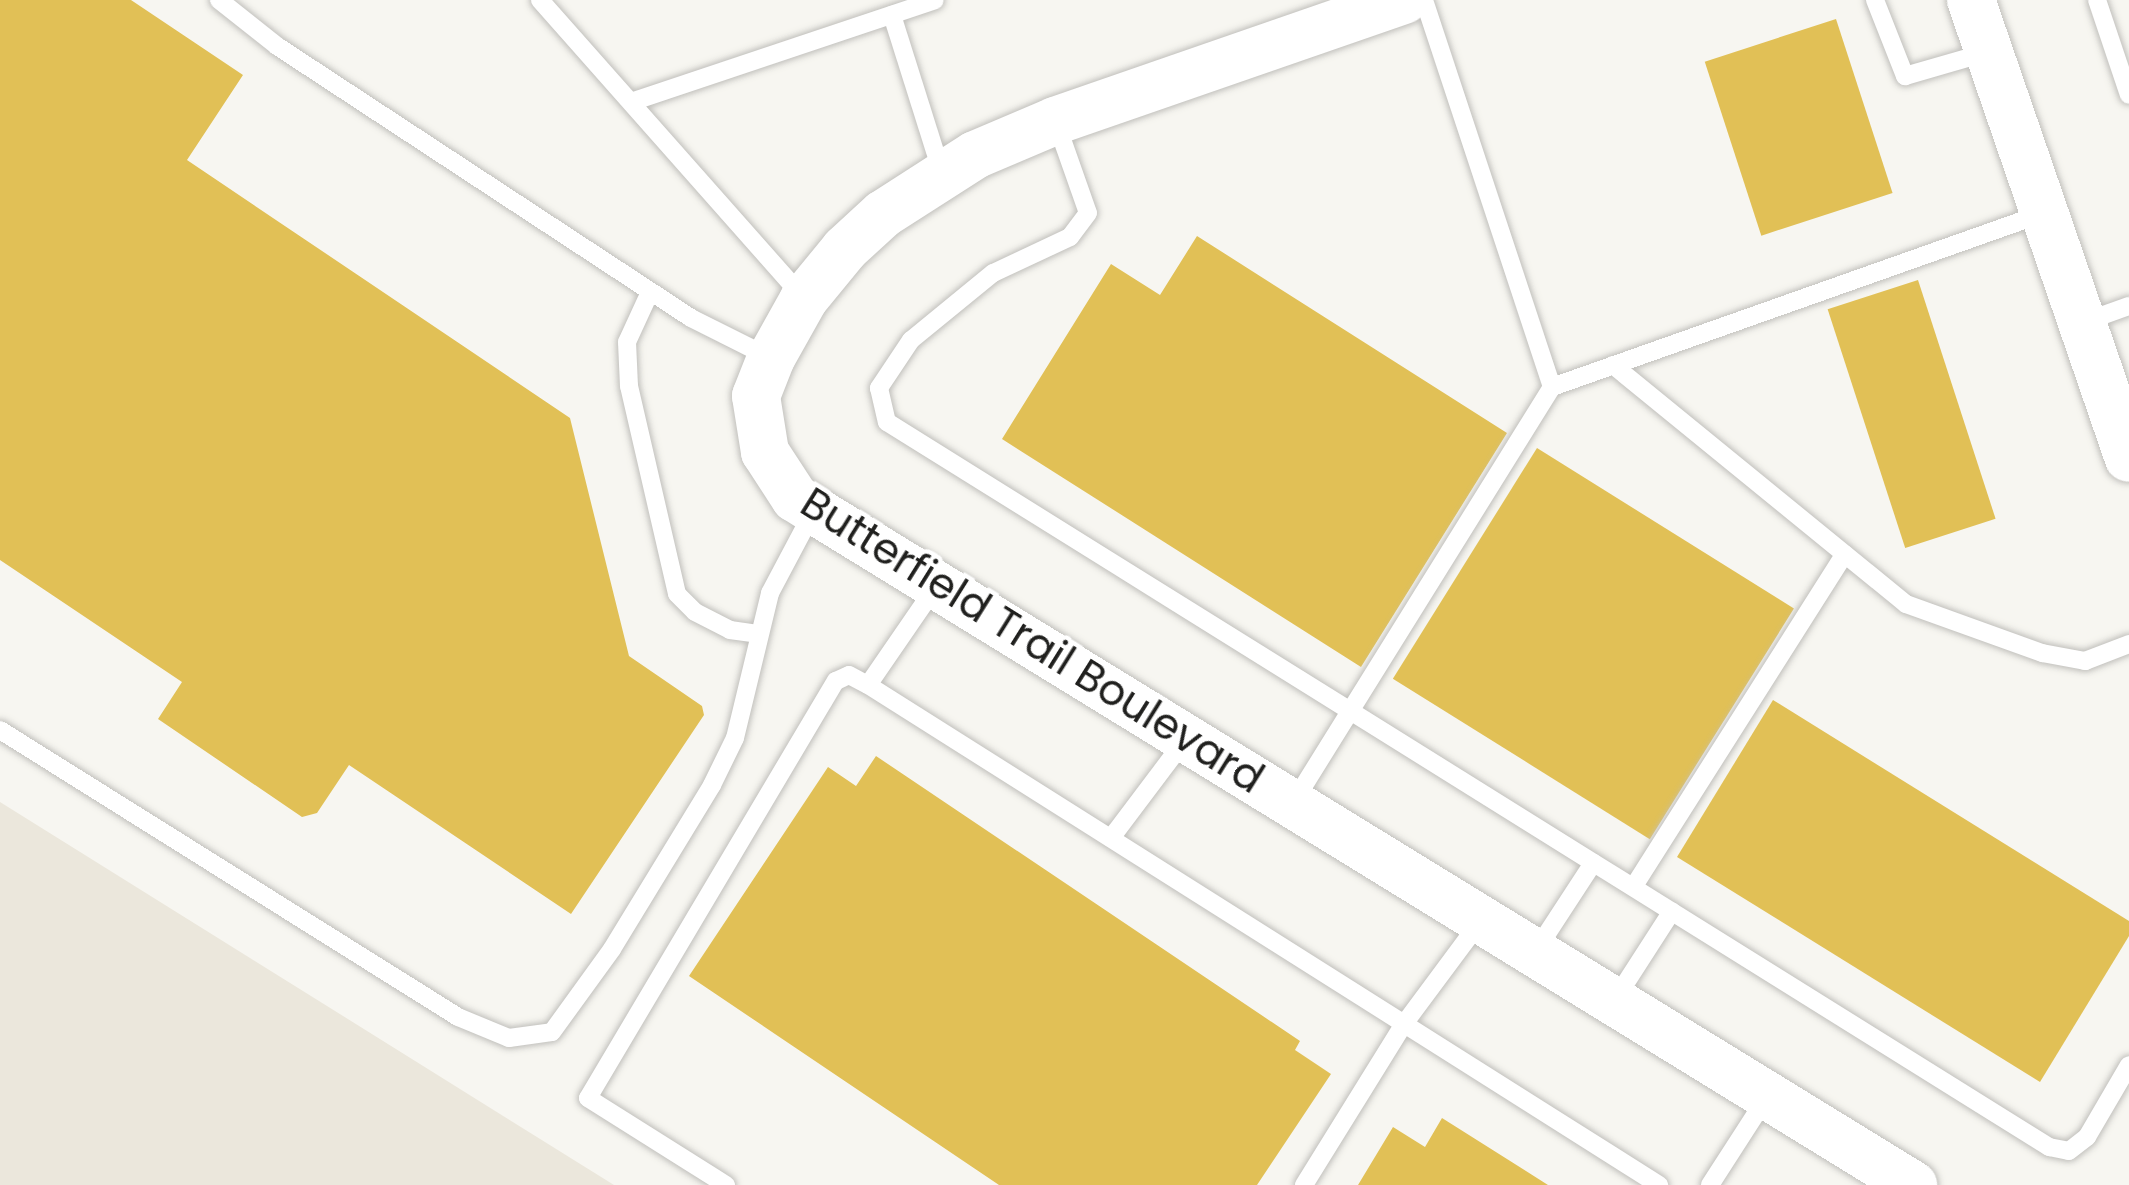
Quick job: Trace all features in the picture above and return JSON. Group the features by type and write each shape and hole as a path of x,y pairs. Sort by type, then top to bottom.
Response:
{"street":[{"name":"Butterfield Trail Boulevard","path":"1404,0 1055,121 942,173 845,249 804,298 756,396 765,452 794,498 1912,1185"},
{"path":"1971,0 2129,458"}],"lane":[{"path":"219,0 277,46 650,292 710,330 771,358"},
{"path":"539,0 634,101 758,252 804,298"},
{"path":"634,101 935,0"},
{"path":"1424,0 1552,387"},
{"path":"1875,0 1905,76 1989,51"},
{"path":"2096,0 2129,95"},
{"path":"892,15 942,173"},
{"path":"1055,121 1088,213 1070,237 993,273 911,340 879,388 886,422 2049,1147 2069,1151 2087,1136 2129,1065"},
{"path":"1293,803 1552,387 2045,213"},
{"path":"650,292 627,342 629,386 677,594 695,612 730,630 758,634"},
{"path":"2082,323 2129,306"},
{"path":"1613,365 1906,604 2042,653 2085,661 2129,644"},
{"path":"0,730 458,1017 509,1038 552,1032 573,1008 712,785 735,738 770,593 814,510"},
{"path":"1634,886 1845,554"},
{"path":"868,685 937,585"},
{"path":"725,1185 588,1098 836,681 849,674 1659,1185"},
{"path":"1111,838 1186,738"},
{"path":"1535,952 1593,862"},
{"path":"1614,1001 1672,911"},
{"path":"1304,1185 1404,1024 1482,920"},
{"path":"1710,1185 1768,1096"}],"shaded area":[{"path":"0,802 614,1185 0,1185"}],"building":[{"path":"0,0 131,0 243,75 187,160 570,418 629,656 702,706 704,715 571,914 349,765 317,813 302,817 158,719 182,682 0,560"},
{"path":"1836,19 1893,193 1761,236 1705,62"},
{"path":"1197,236 1507,433 1361,667 1002,439 1111,264 1160,295"},
{"path":"1918,280 1996,519 1905,548 1828,309"},
{"path":"1537,448 1794,609 1650,839 1393,679"},
{"path":"1773,700 2129,921 2129,936 2040,1082 1677,857"},
{"path":"876,756 1300,1041 1295,1050 1331,1074 1257,1185 999,1185 689,976 828,767 856,786"},
{"path":"1442,1118 1548,1185 1358,1185 1393,1127 1425,1147"}]}
